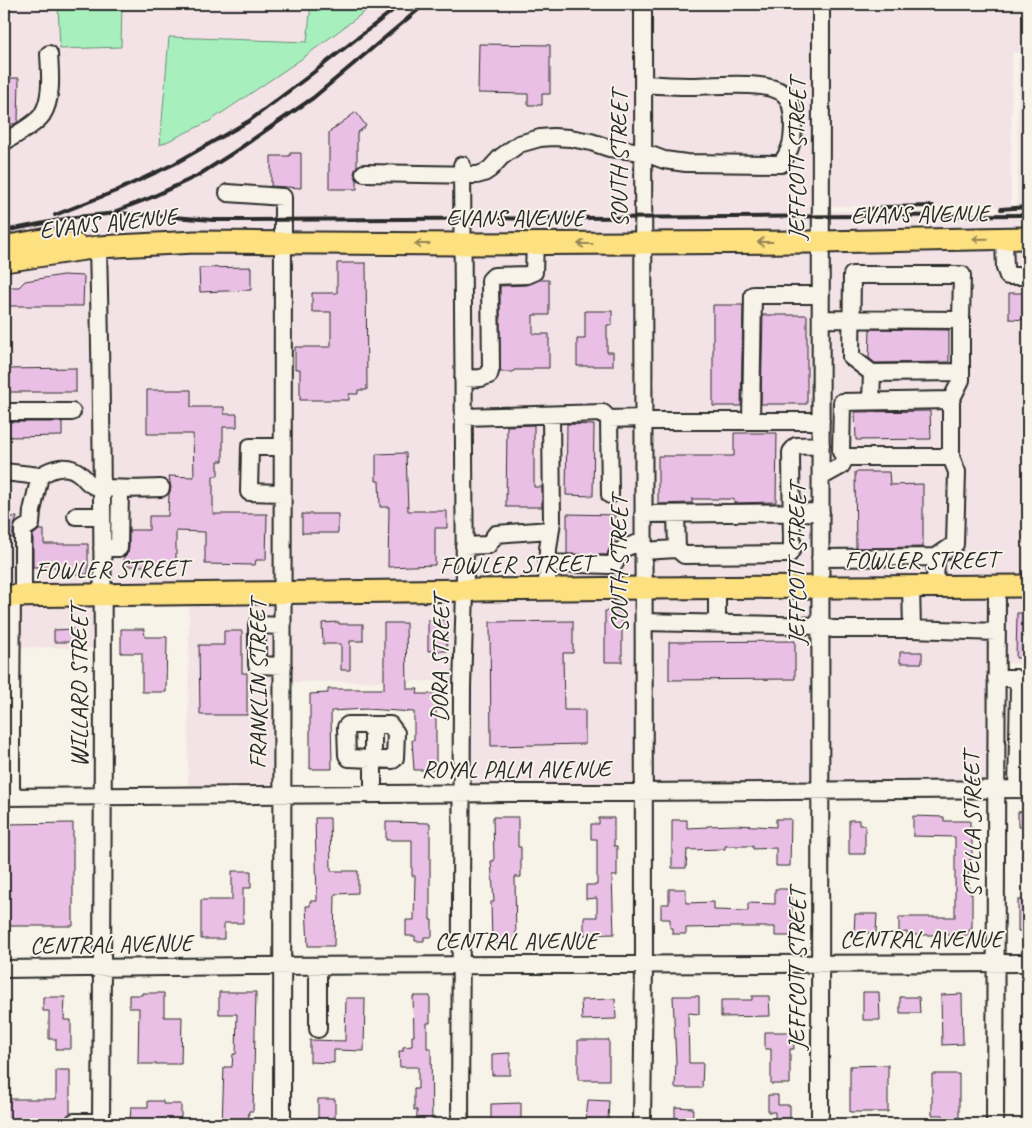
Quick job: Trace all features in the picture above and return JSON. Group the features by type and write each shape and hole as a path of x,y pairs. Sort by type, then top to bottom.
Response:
{"main road":[{"name":"EVANS AVENUE","path":"4,261 94,248 195,242 643,244 1028,238"},
{"path":"4,247 49,239 94,248"},
{"name":"FOWLER STREET","path":"13,596 717,587 1028,586"}],"street":[{"name":"SOUTH STREET","path":"642,1124 644,964 643,4"},
{"name":"JEFFCOTT STREET","path":"820,1124 821,4"},
{"path":"4,142 18,134 41,116 47,104 50,79 49,54"},
{"path":"364,173 462,170 477,175 484,173 519,144 540,138 570,138 592,142 609,148 643,152 664,160 686,163 781,164 788,155 793,142 792,108 785,94 774,88 643,84"},
{"name":"DORA STREET","path":"460,1124 462,687 465,591 462,170"},
{"name":"FRANKLIN STREET","path":"228,193 283,197 282,1124"},
{"path":"1004,239 1005,268 1008,276 1028,276"},
{"path":"463,378 481,378 489,375 491,368 490,280 494,276 527,275 534,272 535,244"},
{"name":"WILLARD STREET","path":"94,248 102,487 101,1123"},
{"path":"820,558 936,557 955,544 957,472 951,456 951,400 961,380 962,275 852,275 851,357 872,373 961,372"},
{"path":"751,421 753,295 821,296"},
{"path":"821,319 961,320"},
{"path":"871,401 872,373"},
{"path":"951,400 842,402 841,452 846,457 951,456"},
{"path":"4,412 72,412"},
{"path":"463,417 603,413 609,419 821,421"},
{"path":"547,590 552,499 551,415"},
{"path":"609,419 610,496"},
{"path":"548,563 609,565 615,563 617,555 633,545 676,549 684,554 789,554 792,549 791,452 796,446 821,445"},
{"path":"282,447 250,447 249,492 282,493"},
{"path":"821,477 841,466 846,457"},
{"path":"4,472 40,476 54,468 69,468 76,470 89,485 120,489 161,488"},
{"path":"8,797 13,596 23,529 31,524 40,476"},
{"path":"102,548 119,548 120,489"},
{"path":"643,514 820,512"},
{"path":"676,514 676,549"},
{"path":"76,516 102,516"},
{"path":"464,546 488,545 496,534 550,530"},
{"path":"935,586 936,557"},
{"path":"842,587 843,558"},
{"path":"911,586 912,629"},
{"name":"STELLA STREET","path":"995,1124 997,586"},
{"path":"717,587 717,624"},
{"path":"644,622 820,626 833,629 997,632"},
{"path":"282,626 257,626 257,665 283,666"},
{"path":"996,678 1015,678 1019,687 1023,789"},
{"path":"348,725 373,725 390,726 396,733 396,754 393,760 350,758 347,755 346,727 348,725"},
{"path":"373,725 373,793"},
{"name":"ROYAL PALM AVENUE","path":"8,797 1023,789"},
{"name":"CENTRAL AVENUE","path":"4,969 1028,963"},
{"path":"318,966 318,1029"},
{"path":"74,1124 74,1122 101,1123"}],"shaded area":[{"path":"4,4 824,4 827,211 1014,212 1017,207 1018,58 1028,59 1028,232 4,240"},
{"path":"830,4 1028,4 1028,53 1012,53 1011,207 829,206"},
{"path":"1028,245 1028,579 4,590 4,268 99,253"},
{"path":"1028,592 1028,664 1000,663 998,783 463,787 463,681 287,682 284,789 188,790 189,603 103,604 103,648 4,647 4,603"}],"green space":[{"path":"58,4 122,4 121,47 60,49"},
{"path":"311,4 375,4 300,60 210,121 160,145 169,37 307,42"}],"building":[{"path":"479,44 550,45 550,94 542,94 542,105 528,105 528,94 478,93"},
{"path":"4,78 19,78 18,122 14,124 4,124"},
{"path":"356,112 366,126 357,133 357,166 354,173 357,180 357,189 329,189 329,132"},
{"path":"290,153 301,153 301,188 271,186 271,156 290,156"},
{"path":"337,263 366,263 367,390 358,390 358,394 349,394 349,400 300,400 300,369 295,369 295,347 331,347 331,312 312,312 312,293 337,293"},
{"path":"251,267 251,290 200,292 199,268"},
{"path":"63,275 84,276 83,306 4,306 4,287 19,287 25,281"},
{"path":"539,280 549,280 549,315 533,315 533,334 549,334 549,368 500,372 500,286 527,285"},
{"path":"1009,293 1028,293 1028,320 1009,319"},
{"path":"713,305 743,305 741,406 713,406"},
{"path":"585,311 612,311 612,325 607,325 607,352 613,352 613,366 577,366 577,339 585,339"},
{"path":"763,315 807,315 807,404 761,404"},
{"path":"870,329 949,330 949,362 875,363 869,358"},
{"path":"76,368 76,392 4,392 4,369"},
{"path":"147,390 191,390 191,407 224,407 224,414 237,414 237,427 223,427 223,461 218,461 218,476 213,476 213,514 267,514 266,560 256,560 255,565 205,564 205,532 176,531 176,566 124,566 124,557 128,553 129,548 129,530 149,530 149,516 168,516 171,488 169,476 194,477 193,434 147,434"},
{"path":"930,411 931,439 856,440 855,412"},
{"path":"9,422 62,422 62,436 9,437"},
{"path":"567,424 594,425 593,496 566,495"},
{"path":"534,425 534,487 542,487 542,507 506,507 507,426"},
{"path":"734,433 777,433 776,502 734,503 734,499 692,499 692,503 658,504 658,456 734,456"},
{"path":"406,453 408,511 447,511 447,528 435,528 435,565 388,567 389,507 380,507 379,481 376,481 376,454"},
{"path":"855,472 889,472 890,485 923,484 923,547 856,548"},
{"path":"302,514 338,514 338,533 302,533"},
{"path":"567,514 615,515 615,542 607,555 567,554"},
{"path":"4,517 17,517 13,529 13,538 4,537"},
{"path":"39,530 44,530 44,544 88,544 88,574 57,574 57,567 33,567 33,535"},
{"path":"605,611 622,611 622,662 605,662"},
{"path":"1017,613 1028,613 1028,658 1016,658"},
{"path":"428,620 446,620 447,651 428,651"},
{"path":"573,621 573,653 563,653 564,710 585,710 585,744 491,746 490,622"},
{"path":"339,622 339,624 363,624 363,641 350,641 350,670 341,670 341,644 323,644 322,623"},
{"path":"384,623 406,623 407,689 418,689 417,694 436,694 436,770 414,770 412,740 414,740 414,712 366,709 331,711 332,769 310,769 310,694 328,693 328,689 384,689"},
{"path":"75,629 75,642 54,642 54,630"},
{"path":"121,629 144,629 145,637 167,637 166,692 142,692 142,653 121,653"},
{"path":"224,631 242,631 242,673 247,673 247,715 200,715 199,645 224,645"},
{"path":"795,641 795,679 669,680 669,642"},
{"path":"900,652 922,652 922,663 900,663"},
{"path":"1028,811 1028,827 1018,827 1018,812"},
{"path":"913,816 944,817 944,821 970,821 970,828 972,828 972,859 970,859 970,867 968,867 970,894 972,894 972,928 970,928 969,935 907,935 907,932 899,933 899,917 955,917 955,837 913,836"},
{"path":"493,817 518,817 521,877 515,877 516,943 492,943 491,902 494,902 491,861 494,861"},
{"path":"315,818 330,818 331,871 358,871 358,893 335,894 334,946 308,946 306,906 310,906 310,901 317,901"},
{"path":"599,818 614,818 614,846 617,846 617,876 612,876 614,934 584,935 584,917 597,917 597,898 586,899 586,885 597,885 597,839 591,839 591,824 599,824"},
{"path":"776,819 791,819 790,866 776,866 776,848 753,849 753,846 725,846 725,849 687,850 686,868 672,868 672,820 687,820 687,828 735,825 776,827"},
{"path":"849,820 859,820 859,825 865,825 865,854 849,854"},
{"path":"386,822 430,823 430,920 432,920 432,937 424,937 424,941 415,941 415,936 406,936 406,920 414,920 415,876 412,876 412,840 386,840"},
{"path":"73,823 73,926 4,926 4,824"},
{"path":"232,871 251,871 251,888 243,888 243,923 224,923 224,939 201,939 201,900 232,900"},
{"path":"669,889 686,889 686,903 714,902 714,910 748,911 748,903 775,904 775,889 790,889 790,897 792,897 792,936 775,936 775,927 686,928 686,934 673,934 673,928 670,928 670,919 661,919 661,904 669,904"},
{"path":"1018,900 1028,900 1027,931 1018,931"},
{"path":"855,914 877,914 876,933 854,933"},
{"path":"219,992 256,992 253,1111 249,1111 248,1124 222,1124 224,1067 232,1067 233,1054 236,1054 237,1014 219,1014"},
{"path":"863,992 879,992 880,1020 863,1020"},
{"path":"142,993 164,993 164,1017 182,1017 181,1064 138,1064 139,1008 129,1008 129,995 142,995"},
{"path":"962,994 963,1044 942,1045 941,995"},
{"path":"413,996 430,996 430,1023 427,1023 427,1048 431,1048 432,1124 417,1124 417,1110 414,1110 414,1089 418,1089 418,1067 400,1067 399,1051 403,1051 403,1047 412,1046 412,1036 414,1036"},
{"path":"673,996 699,996 699,1014 688,1013 689,1063 703,1063 702,1088 675,1088 676,1062"},
{"path":"752,996 769,996 770,1016 721,1017 721,1000 752,1000"},
{"path":"43,997 65,997 64,1020 71,1020 71,1049 56,1049 56,1039 49,1039 49,1011 43,1011"},
{"path":"900,997 919,997 920,1013 900,1013"},
{"path":"346,998 365,998 364,1051 334,1050 334,1063 310,1062 310,1040 345,1041"},
{"path":"615,999 616,1019 582,1020 581,1000"},
{"path":"765,1032 793,1032 794,1049 790,1049 790,1084 771,1084 771,1049 765,1049"},
{"path":"578,1040 609,1040 609,1080 578,1080"},
{"path":"510,1053 510,1075 492,1075 492,1054"},
{"path":"888,1065 888,1112 850,1112 850,1066"},
{"path":"56,1070 70,1070 70,1113 65,1119 39,1119 39,1124 4,1124 4,1099 56,1099"},
{"path":"932,1074 959,1074 959,1124 944,1124 943,1115 932,1115"},
{"path":"768,1095 778,1095 778,1105 790,1105 790,1124 777,1124 775,1112 768,1112"},
{"path":"318,1099 335,1099 335,1119 318,1120"},
{"path":"588,1100 609,1101 608,1121 586,1120"},
{"path":"148,1101 163,1101 163,1104 181,1104 181,1121 130,1120 131,1107 148,1107"},
{"path":"521,1103 521,1124 491,1124 491,1104"},
{"path":"675,1107 693,1108 692,1124 675,1124"}],"railway":[{"path":"55,215 116,191 174,164 249,121 401,4"},
{"path":"116,211 150,198 197,176 233,153 313,98 425,4"},
{"path":"863,210 886,207 933,206"},
{"path":"1001,209 1028,207"},
{"path":"4,231 75,217 118,213 213,220 1028,215"}]}
